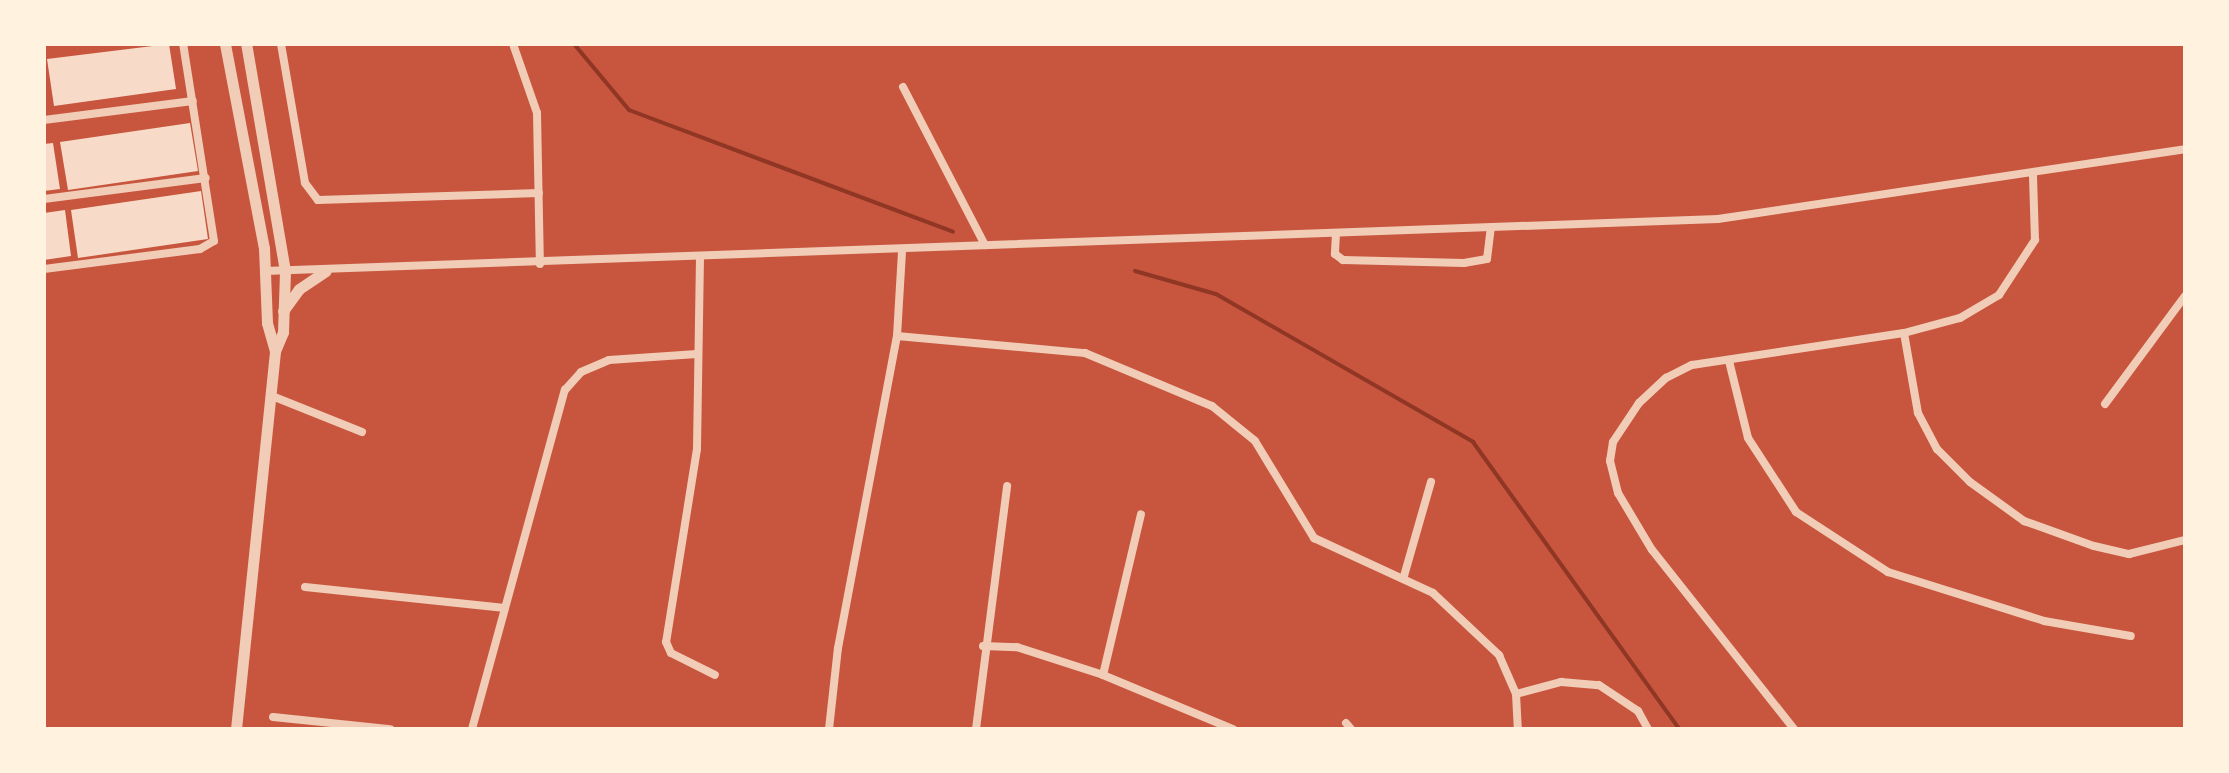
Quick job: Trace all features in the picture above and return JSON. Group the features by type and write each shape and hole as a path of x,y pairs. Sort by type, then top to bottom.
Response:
{"street":[{"path":"44,269 207,245 216,234 183,44"},
{"path":"225,44 265,271 267,323 275,351"},
{"path":"236,729 285,271 246,44"},
{"path":"281,44 305,183 318,200 332,203 539,193"},
{"path":"513,44 537,113 540,264"},
{"path":"903,87 985,245"},
{"path":"44,120 193,101"},
{"path":"265,271 540,264 1718,219 2033,175 2185,149"},
{"path":"1794,729 1652,550 1618,493 1610,461 1625,422 1666,378 1692,365 1904,333 1960,318 1999,295 2035,240 2033,175"},
{"path":"44,199 206,178"},
{"path":"1336,233 1335,254 1343,260 1464,263 1487,259 1491,227"},
{"path":"829,729 838,648 897,336 902,251"},
{"path":"700,257 697,449 666,642 671,653 715,675"},
{"path":"283,312 299,289 326,271"},
{"path":"2105,404 2185,296"},
{"path":"1904,333 1918,413 1937,449 1970,482 2024,521 2094,546 2129,554 2185,540"},
{"path":"897,336 1085,353 1212,406 1255,441 1314,538 1332,551 1404,576 1452,609 1488,645 1516,694 1518,729"},
{"path":"472,729 565,390 581,372 609,360 697,354"},
{"path":"1729,361 1748,438 1796,512 1888,572 2044,621 2131,636"},
{"path":"272,396 362,432"},
{"path":"1404,576 1431,482"},
{"path":"976,729 983,646 1007,486"},
{"path":"1103,675 1141,514"},
{"path":"305,587 505,608"},
{"path":"983,646 1017,647 1103,675 1233,729"},
{"path":"1516,694 1561,682 1599,685 1638,711 1648,729"},
{"path":"273,717 390,729"}],"building":[{"path":"169,44 176,89 54,106 47,59"},
{"path":"190,123 198,171 68,190 60,142"},
{"path":"53,143 60,189 44,191 44,144"},
{"path":"201,191 208,239 78,258 71,210"},
{"path":"65,210 71,256 44,260 44,213"}],"waterway":[{"path":"574,44 629,110 953,232"},
{"path":"1135,271 1216,294 1473,442 1679,729"}]}
